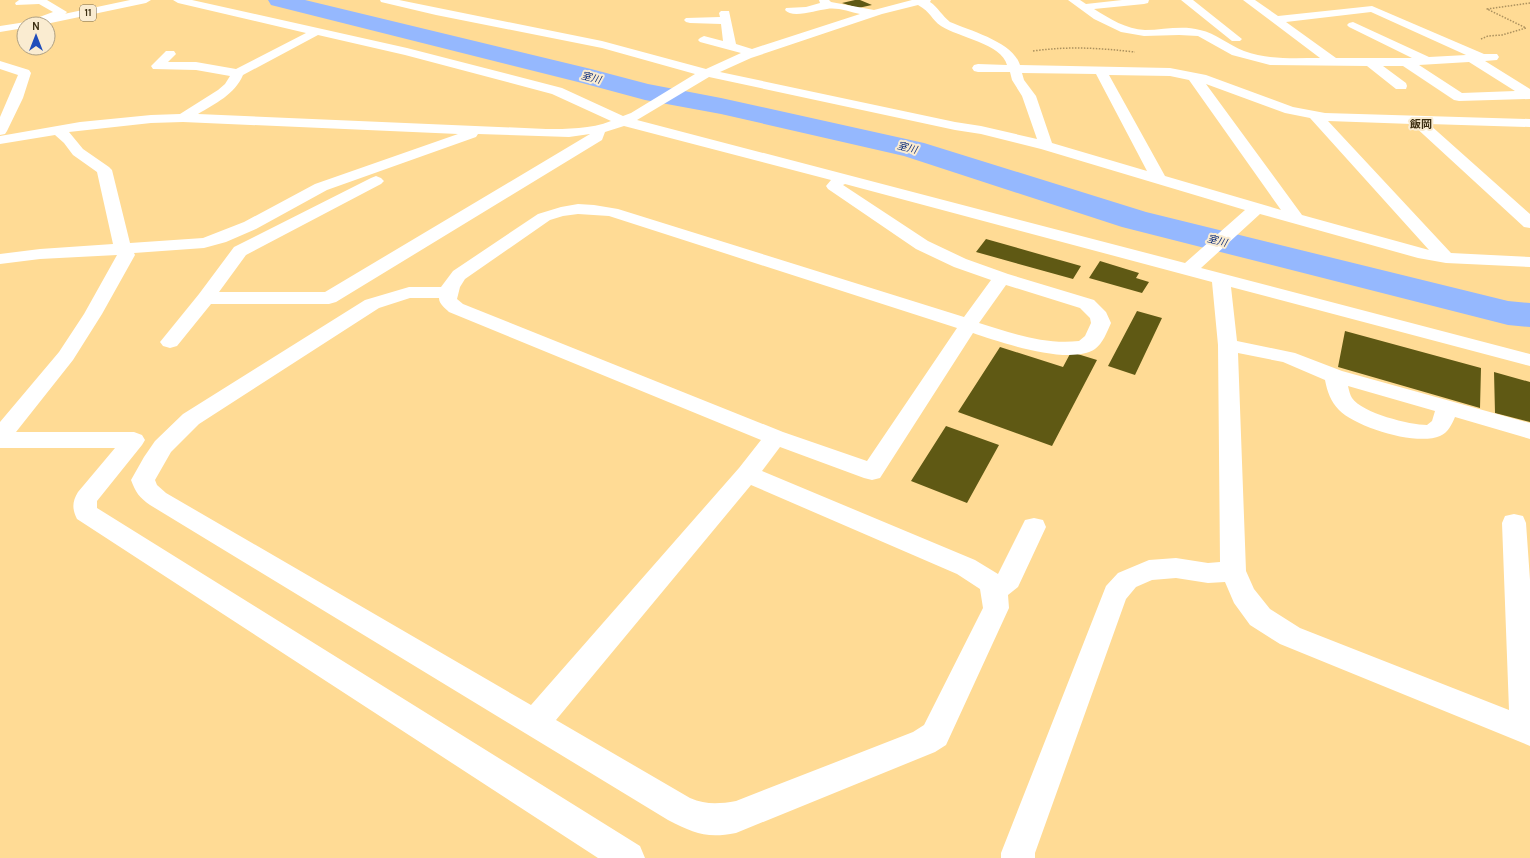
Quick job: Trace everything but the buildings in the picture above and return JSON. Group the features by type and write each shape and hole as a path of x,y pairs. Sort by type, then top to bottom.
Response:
{"main road":[{"name":"11","path":"56,19 146,0"},
{"path":"178,0 407,52 557,91 629,119 841,178 1193,265 1221,279 1530,360"},
{"path":"385,0 453,15 582,39 653,57 704,74 955,126 981,130 1046,146 1159,179 1253,212 1296,219 1391,246 1446,258 1530,262"},
{"path":"0,140 58,130 135,120 182,118 569,133 599,129 629,119 704,74 752,53 874,13 921,0 932,8 938,18 946,24 999,47 1012,59 1018,80 1029,96 1046,146"},
{"path":"1073,0 1119,28 1130,32 1198,32 1208,35 1233,51 1262,60 1406,62 1489,57 1446,41 1372,9 1276,20"},
{"path":"1186,0 1262,60"},
{"path":"1248,0 1333,62"},
{"path":"20,3 41,1 61,12 52,16"},
{"path":"1084,7 1144,1"},
{"path":"790,10 806,10 826,3 874,13"},
{"path":"1337,3 1355,11"},
{"path":"1260,9 1276,7"},
{"path":"690,20 725,17 730,46"},
{"path":"1338,26 1397,20"},
{"path":"1353,25 1427,60"},
{"path":"0,29 16,26"},
{"path":"1292,32 1308,30"},
{"path":"170,54 157,66 196,66 238,73 318,31"},
{"path":"704,40 752,53"},
{"path":"1470,58 1530,95"},
{"path":"1370,62 1401,86"},
{"path":"1406,62 1459,97 1530,95"},
{"path":"0,65 25,73 16,98 0,131"},
{"path":"978,68 1170,72 1194,77 1290,110 1325,117 1530,123"},
{"path":"1100,70 1159,179"},
{"path":"182,118 225,91 236,79 238,73"},
{"path":"1194,77 1296,219"},
{"path":"1514,85 1530,87"},
{"path":"1316,115 1446,258"},
{"path":"1416,120 1530,223"},
{"path":"1515,123 1530,135"},
{"path":"206,298 329,298 597,136 599,129"},
{"path":"0,437 66,356 93,314 126,255 104,170 78,152 69,140 58,130"},
{"path":"0,259 40,254 204,242 224,238 247,228 301,196 321,187 481,130"},
{"path":"170,342 206,298 240,251 361,187 471,141 587,141"},
{"path":"841,178 834,186 922,245 960,263 1002,278 1087,304 1099,316 1101,324 1092,341 1085,346 1069,348 1043,347 1016,341 968,326 612,212 599,209 571,209 544,217 459,275 452,282 448,292 448,301 456,308 775,437 872,472 968,326 1002,278"},
{"path":"1193,265 1253,212"},
{"path":"1221,279 1228,345 1232,570 1243,595 1260,617 1290,636 1528,731 1514,524"},
{"path":"448,292 409,293 372,304 191,419 173,434 149,466 143,480 147,490 158,499 679,809 698,818 715,822 736,817 924,742 935,735 996,608 995,590 986,578 966,567 747,474"},
{"path":"1228,345 1288,358 1335,376 1530,431"},
{"path":"1335,376 1341,397 1345,405 1351,411 1359,415 1410,431 1423,433 1433,432 1440,426 1447,408"},
{"path":"535,723 747,474 775,437"},
{"path":"0,440 134,440 86,498 84,504 86,513 628,858"},
{"path":"995,590 1009,580 1034,527"},
{"path":"1018,858 1021,846 1115,594 1127,580 1148,570 1176,568 1208,573 1232,570"}],"path":[{"path":"1446,41 1502,35 1526,28 1487,9 1530,3"}],"waterway":[{"name":"室川","path":"279,0 591,77 645,92 721,106 913,149 1134,220 1508,313 1530,315"}],"district":[{"name":"飯岡","path":"1421,124"}]}
